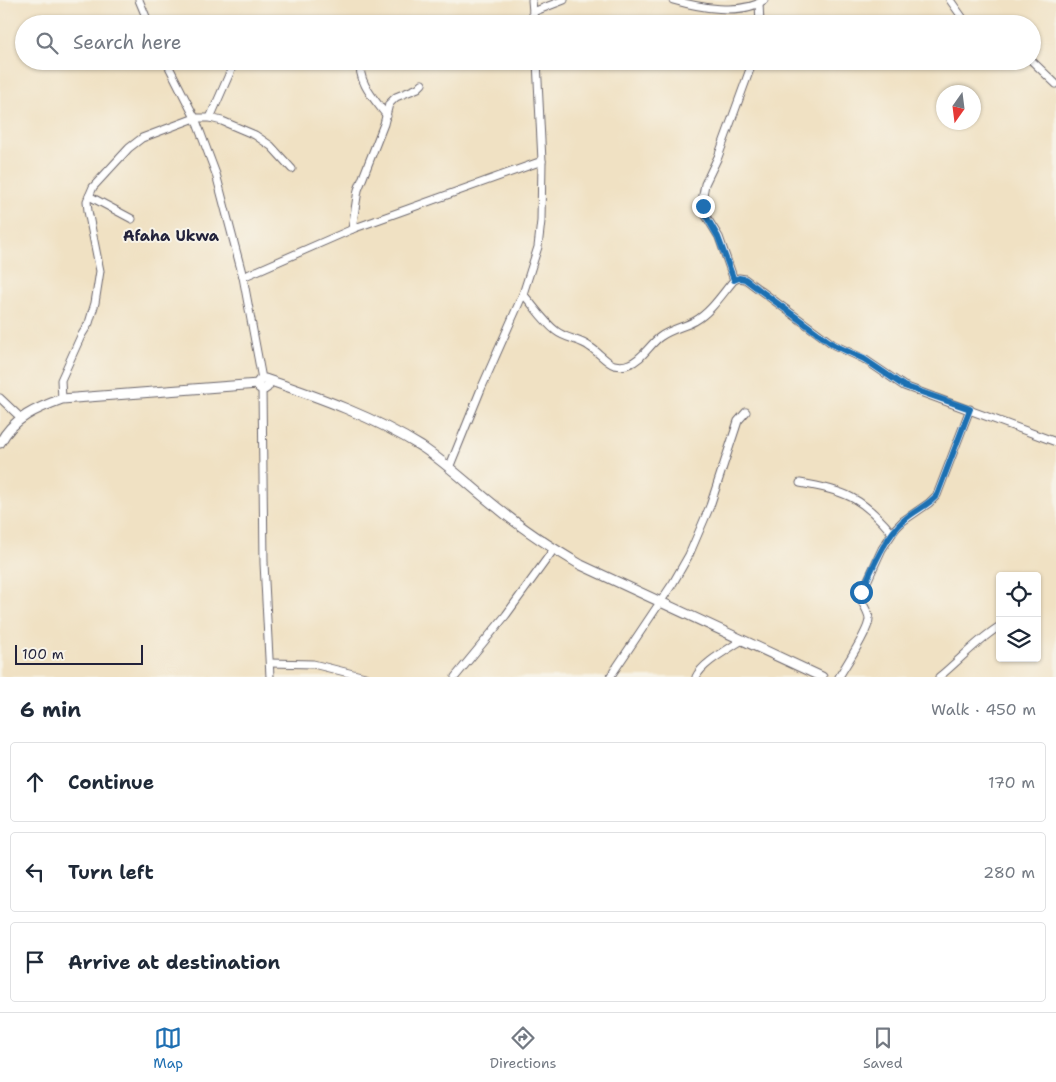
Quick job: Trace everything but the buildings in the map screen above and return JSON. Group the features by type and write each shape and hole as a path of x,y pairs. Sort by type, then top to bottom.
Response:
{"street":[{"path":"139,0 145,15"},
{"path":"532,0 533,15"},
{"path":"533,12 564,0"},
{"path":"673,0 687,4 735,9 746,8 761,2 760,15"},
{"path":"950,0 961,15"},
{"path":"171,70 195,118 216,174 243,277 263,383 264,563 270,677"},
{"path":"210,118 231,70"},
{"path":"360,70 371,95 387,116"},
{"path":"448,468 523,294 538,247 541,221 542,160 537,70"},
{"path":"734,280 718,237 706,216 703,196 705,184 718,157 750,70"},
{"path":"1041,70 1056,84"},
{"path":"352,230 358,190 387,116 391,100 405,92 418,88 422,84"},
{"path":"62,399 61,380 89,323 99,281 100,271 87,201 93,187 129,148 142,138 195,118 210,118 240,128 262,140 276,151 292,169"},
{"path":"243,277 352,230 542,160"},
{"path":"89,196 132,219"},
{"path":"523,294 558,332 579,340 602,355 610,363 620,366 632,364 661,336 703,316 734,280 739,278 745,279 834,345 864,359 895,381 920,393 970,409 1056,442"},
{"path":"0,443 21,418 41,407 62,399 263,383 297,390 387,428 422,448 499,510 580,565 822,677"},
{"path":"0,398 21,418"},
{"path":"838,677 861,640 868,624 868,614 860,597 882,549 892,533 903,521 937,495 970,409"},
{"path":"610,677 689,555 710,506 738,421 746,412"},
{"path":"800,482 827,487 858,501 871,509 892,533"},
{"path":"455,677 511,609 554,549"},
{"path":"939,677 960,660 981,638 996,629"},
{"path":"696,677 698,672 704,667 742,640"},
{"path":"270,663 313,664 365,677"}],"district":[{"name":"Afaha Ukwa","path":"171,236"}],"route":[{"path":"703,206 706,216 718,237 734,280 739,278 745,279 834,345 864,359 904,386 970,409 940,490 934,499 914,512 896,528 882,549 861,592"}]}
